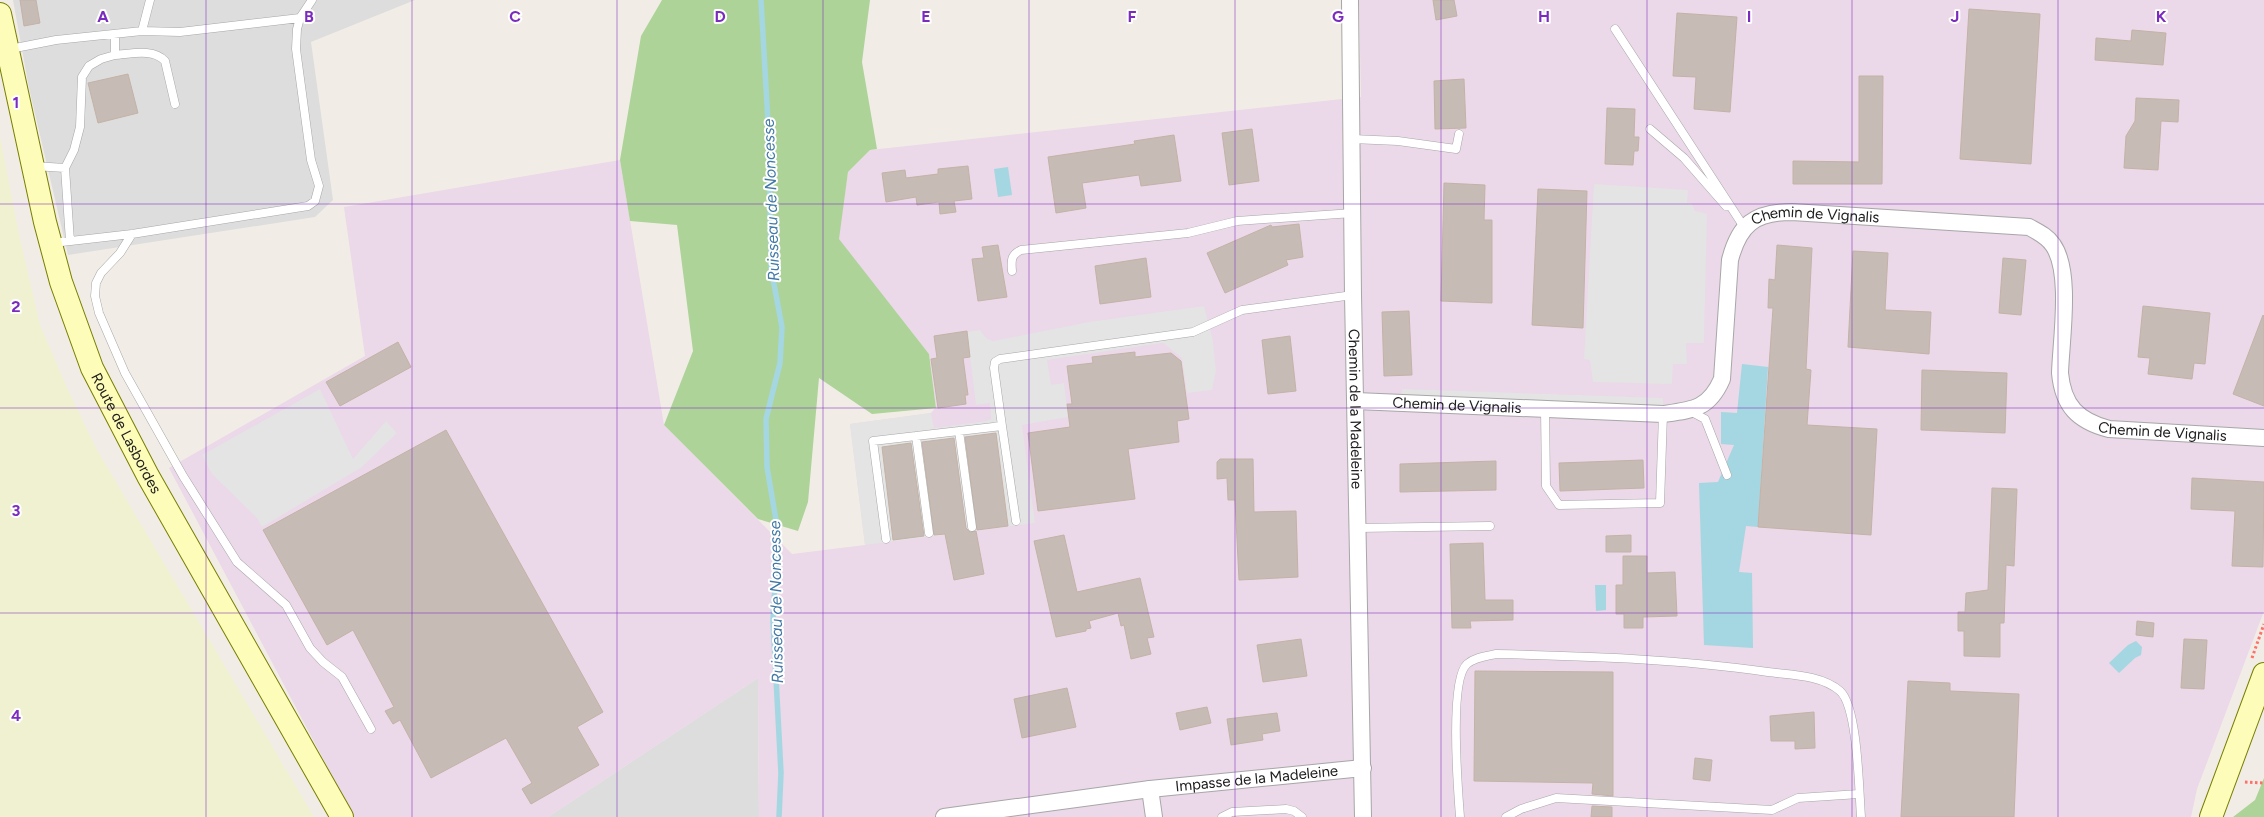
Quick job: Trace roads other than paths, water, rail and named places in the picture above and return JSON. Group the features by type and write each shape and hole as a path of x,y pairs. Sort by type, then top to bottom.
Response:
{"street":[{"name":"Chemin de la Madeleine","path":"1350,0 1353,295 1364,817"},
{"name":"Route de Lasbordes","path":"2,31 7,80 32,166 61,243 77,330 112,409 342,817"},
{"name":"Chemin de Vignalis","path":"1356,401 1663,414 1690,411 1704,404 1716,392 1722,379 1730,260 1735,242 1744,227 1754,219 1770,214 1787,212 2029,228 2042,234 2053,244 2060,260 2064,277 2061,389 2068,405 2079,416 2092,424 2109,429 2264,438"},
{"path":"2211,817 2264,674"},
{"name":"Impasse de la Madeleine","path":"944,817 1052,810 1150,789 1363,768"},
{"path":"1150,789 1154,817"}],"lane":[{"path":"142,30 150,0"},
{"path":"175,104 165,61 161,57 144,53 115,55 101,58 89,66 82,77 80,126 74,150 65,168 61,243 132,234 308,206 314,201 319,186 311,160 296,49 300,18 312,0"},
{"path":"2,31 56,40 142,30 180,32 300,18"},
{"path":"1615,29 1744,227"},
{"path":"115,34 115,55"},
{"path":"1650,129 1684,158 1744,227"},
{"path":"1352,138 1398,141 1456,149 1459,134"},
{"path":"32,166 65,168"},
{"path":"1012,271 1011,258 1021,250 1188,233 1237,221 1353,213"},
{"path":"132,234 120,253 101,273 96,283 95,296 99,313 125,373 183,476 238,562 286,604 310,648 323,662 342,676 371,729"},
{"path":"1016,521 994,368 995,362 1000,359 1193,332 1242,310 1353,295"},
{"path":"1546,408 1546,486 1559,505 1660,503 1663,414"},
{"path":"1690,411 1705,419 1727,475"},
{"path":"886,539 873,441 1002,426"},
{"path":"959,431 972,527"},
{"path":"916,436 929,533"},
{"path":"1358,528 1490,526"},
{"path":"1460,817 1457,784 1457,691 1461,674 1467,664 1480,657 1496,654 1644,658 1743,668 1822,681 1841,692 1850,711 1861,817"},
{"path":"1506,817 1521,809 1556,798 1774,814 1798,798 1859,794"},
{"path":"1222,817 1232,812 1286,809 1294,811 1302,817"}],"water":[{"path":"1008,167 1012,195 998,197 994,169"},
{"path":"1742,364 1768,367 1758,527 1746,526 1739,572 1752,573 1753,648 1704,645 1699,483 1718,482 1734,445 1721,444 1721,412 1737,413"},
{"path":"1595,585 1606,585 1606,610 1596,611"},
{"path":"2136,641 2142,647 2141,655 2119,673 2109,663 2128,645"}],"waterway":[{"name":"Ruisseau de Noncesse","path":"761,0 769,140 771,268 782,327 780,363 766,419 767,467 778,532 773,621 781,773 779,817"}]}
